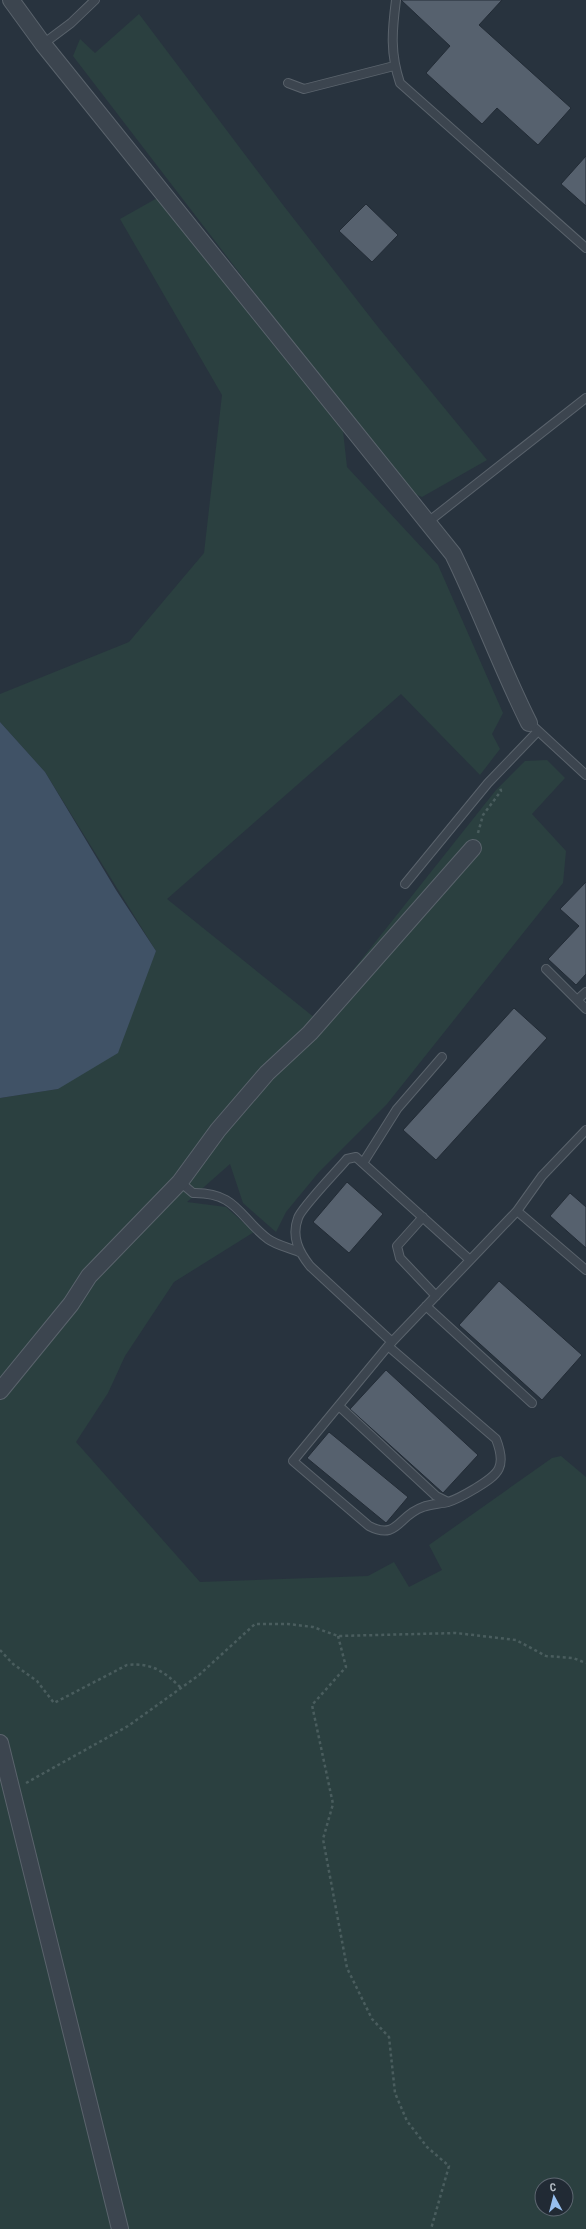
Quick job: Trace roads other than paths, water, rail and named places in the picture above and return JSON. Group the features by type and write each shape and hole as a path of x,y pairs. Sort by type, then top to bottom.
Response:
{"street":[{"path":"11,0 43,44 453,554 470,588 504,673 533,727"},
{"path":"0,1391 71,1304 89,1276 180,1182 218,1130 267,1073 310,1033 473,848"},
{"path":"0,1742 120,2229"}],"lane":[{"path":"43,44 71,22 95,0"},
{"path":"396,0 391,42 394,66 400,83 586,248"},
{"path":"288,83 304,89 394,66"},
{"path":"428,522 586,398"},
{"path":"404,884 496,775 533,727 586,775"},
{"path":"546,969 586,1009"},
{"path":"577,1000 586,992"},
{"path":"363,1163 397,1109 442,1057"},
{"path":"470,1260 356,1157 347,1159 298,1218 295,1238 299,1252 310,1266 390,1344 496,1439 502,1453 502,1464 496,1476 458,1499 423,1506 408,1514 394,1529 388,1532 380,1532 369,1526 293,1461 390,1344 517,1211 542,1176 586,1130"},
{"path":"180,1182 193,1193 209,1193 225,1198 269,1240 299,1252"},
{"path":"517,1211 586,1270"},
{"path":"423,1217 397,1246 400,1258 436,1296"},
{"path":"426,1306 532,1403"},
{"path":"338,1406 436,1496 448,1502"}],"water":[{"path":"0,722 45,772 116,890 156,951 118,1053 58,1089 0,1098"}]}
